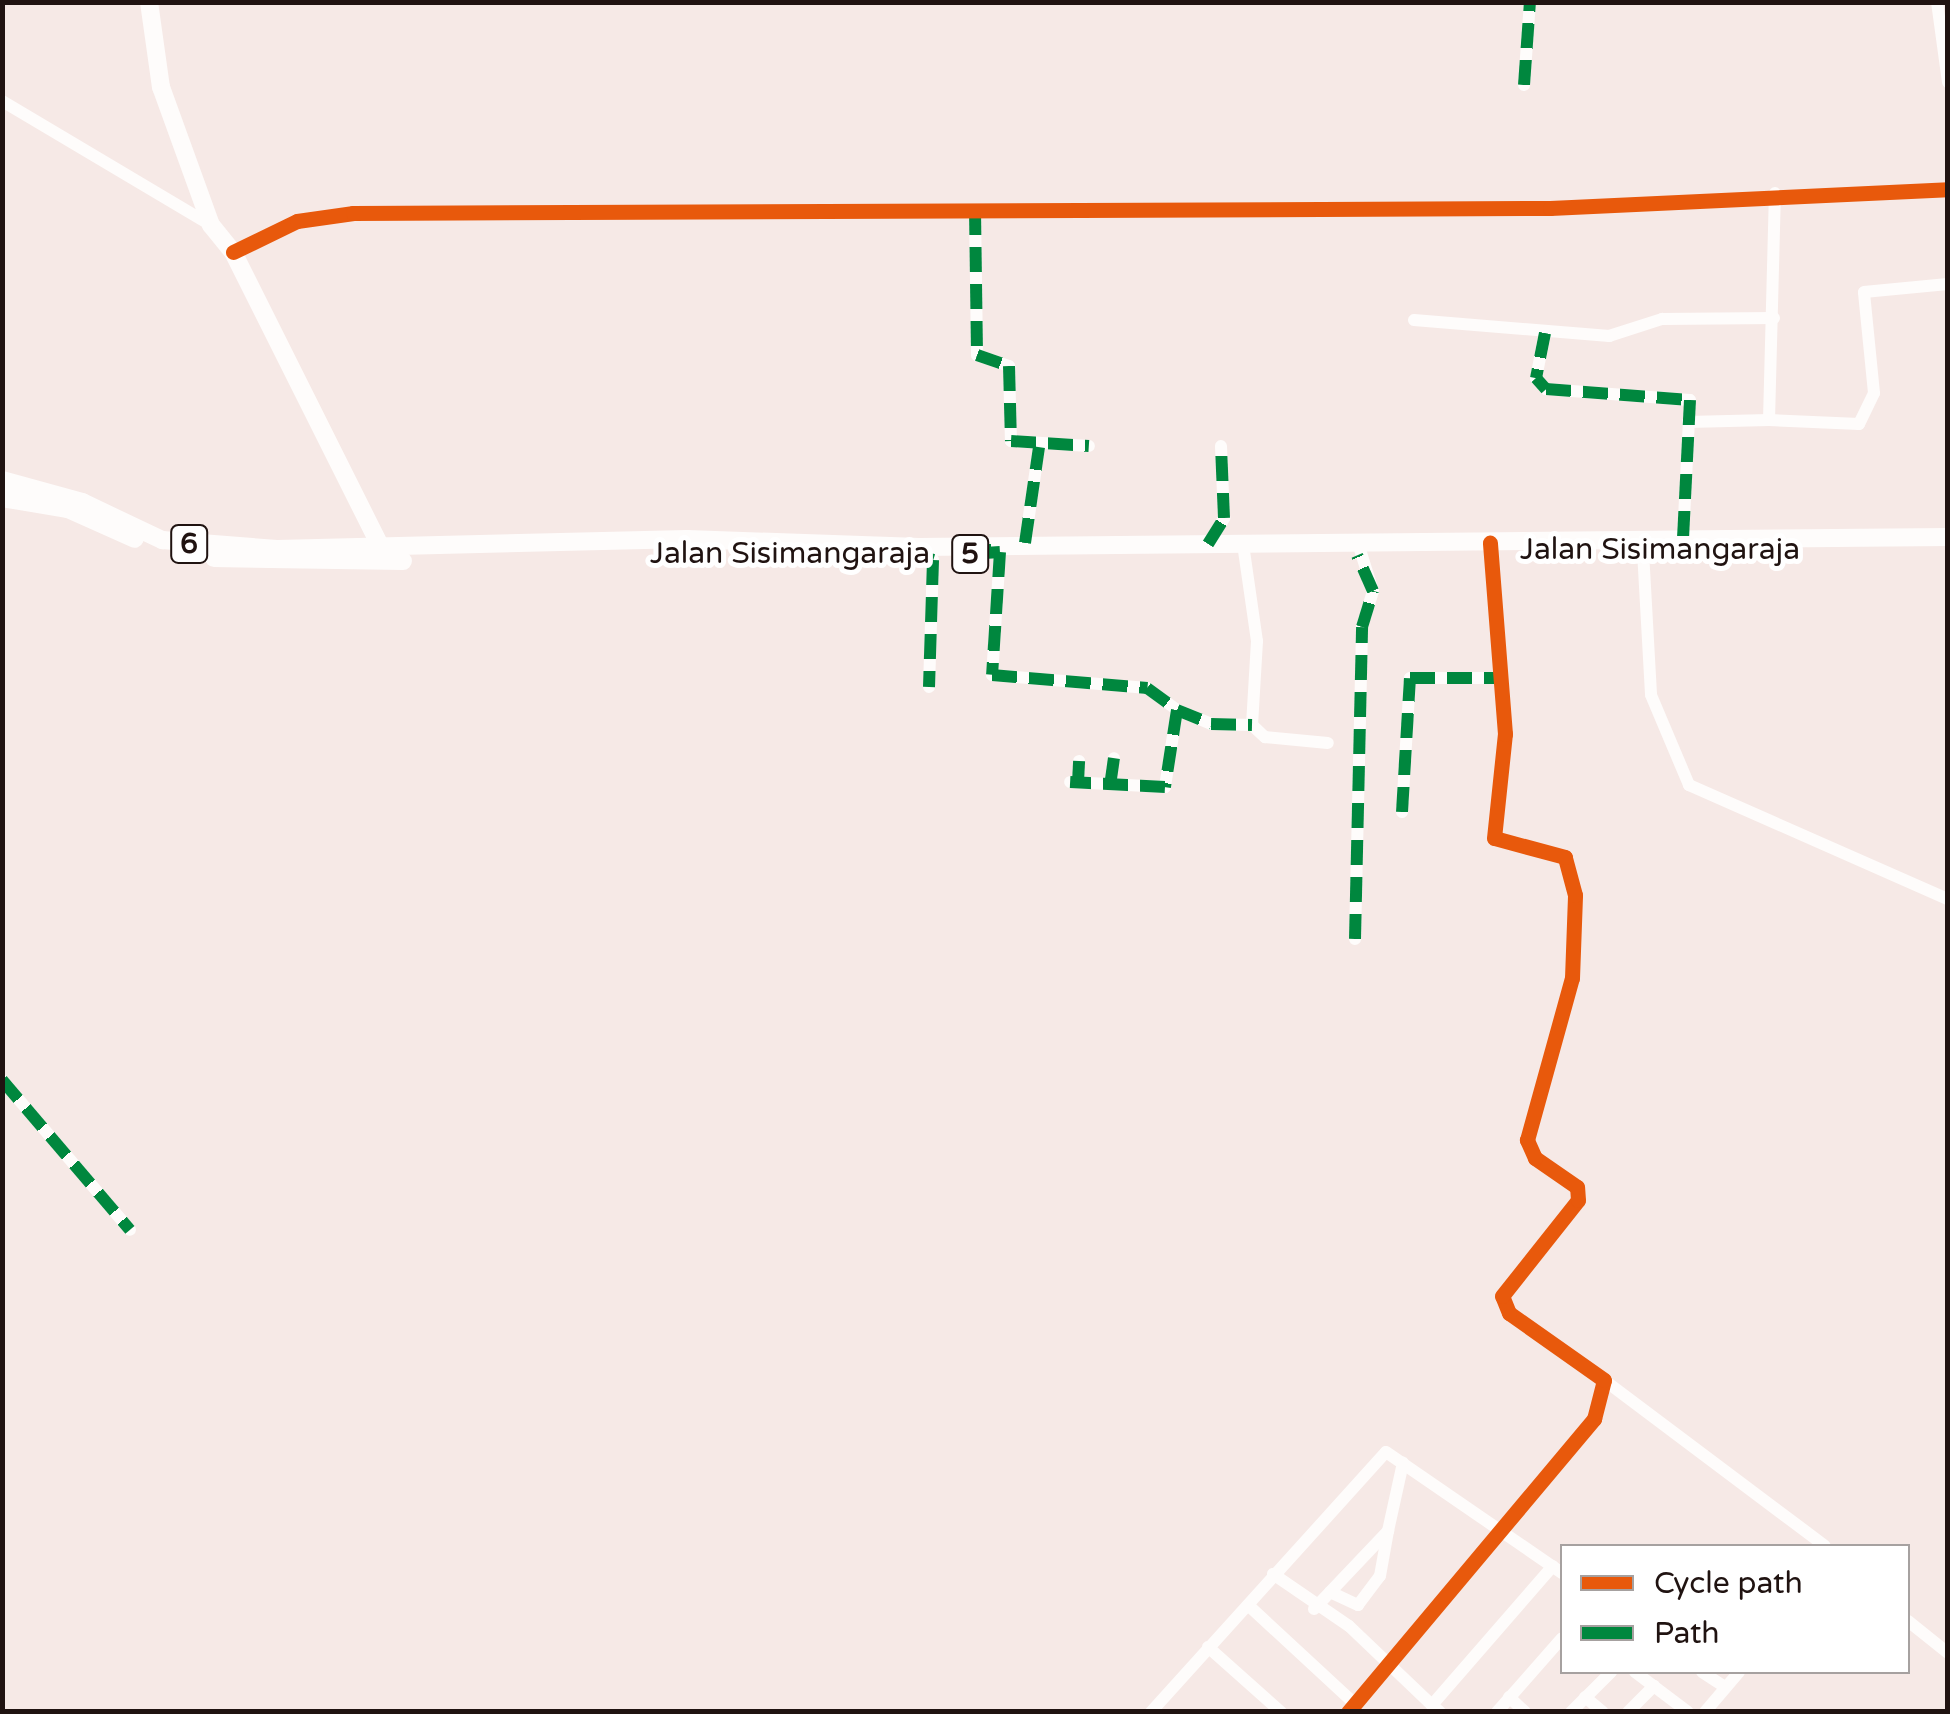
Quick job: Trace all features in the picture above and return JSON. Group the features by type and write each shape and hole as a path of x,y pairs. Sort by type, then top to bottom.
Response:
{"highway":[{"path":"148,2 160,86 211,225 233,252 388,553"},
{"name":"6","path":"2,480 82,502 162,540 388,553"},
{"name":"Jalan Sisimangaraja","path":"2,498 215,558 529,554 686,545 918,551 1948,547"},
{"name":"Jalan Sisimangaraja","path":"1633,548 1683,539 1948,537"},
{"name":"Jalan Sisimangaraja","path":"985,549 1026,543 1208,544 1242,549"}],"street":[{"path":"1524,85 1530,2"},
{"path":"1937,2 1948,82"},
{"path":"2,101 211,225"},
{"path":"233,252 297,221 353,214 1550,208 1776,193 1948,189"},
{"path":"1769,420 1776,193"},
{"path":"976,210 977,355 1009,366 1011,442 1039,447 1089,446"},
{"path":"1688,422 1859,424 1874,393 1864,292 1948,284"},
{"path":"1414,320 1545,334 1774,318"},
{"path":"1545,334 1541,386 1686,397 1683,539"},
{"path":"1208,544 1224,518 1220,446"},
{"path":"1026,543 1039,447"},
{"path":"1490,547 1502,678 1494,838 1555,851 1574,872 1572,978 1527,1140 1578,1200 1502,1296 1509,1313 1822,1544"},
{"path":"1354,939 1362,627 1373,591 1358,548"},
{"path":"1633,548 1651,695 1689,785 1948,899"},
{"path":"985,549 1000,552 992,676 1148,688 1177,710 1211,724 1252,725 1265,737 1328,743"},
{"path":"1242,549 1256,642 1252,725"},
{"path":"918,551 934,560 929,686"},
{"path":"1402,812 1410,678 1502,678"},
{"path":"1114,758 1112,779 1117,788 1167,785 1177,710"},
{"path":"1079,761 1074,782 1112,779"},
{"path":"2,1080 130,1230"},
{"path":"1248,1605 1352,1708 1594,1418 1604,1380"},
{"path":"1151,1712 1273,1574 1386,1452 1558,1570 1436,1708 1349,1626 1314,1609 1273,1574"},
{"path":"1330,1592 1358,1605 1380,1576 1404,1463"},
{"path":"1314,1609 1388,1530"},
{"path":"1910,1623 1948,1653"},
{"path":"1496,1712 1560,1640"},
{"path":"1208,1647 1281,1712"},
{"path":"1571,1712 1609,1674"},
{"path":"1638,1674 1688,1712"},
{"path":"1705,1674 1725,1687"},
{"path":"1705,1712 1737,1674"},
{"path":"1628,1712 1654,1686"},
{"path":"1510,1697 1525,1712"},
{"path":"1585,1697 1604,1712"}],"marked path":[{"path":"1524,85 1530,2"},
{"path":"975,210 977,355 1009,366 1011,441 1089,446"},
{"path":"1545,333 1536,378 1546,389 1690,400 1683,539"},
{"path":"1208,544 1224,518 1221,446"},
{"path":"1025,543 1039,447"},
{"path":"985,544 985,553 1000,552 992,675 1147,688 1177,710 1165,787 1070,782"},
{"path":"918,555 933,560 929,687"},
{"path":"1355,939 1362,627 1373,591 1357,555"},
{"path":"1402,812 1410,678 1502,678"},
{"path":"1177,710 1211,724 1252,725"},
{"path":"1111,779 1114,758"},
{"path":"1078,782 1079,761"},
{"path":"2,1080 130,1230"}],"cycle path":[{"path":"233,252 297,221 353,213 1550,208 1948,189"},
{"path":"1348,1712 1594,1419 1604,1380 1509,1313 1502,1296 1578,1200 1577,1187 1535,1158 1527,1140 1572,978 1575,895 1565,857 1494,838 1505,734 1490,543"}]}
